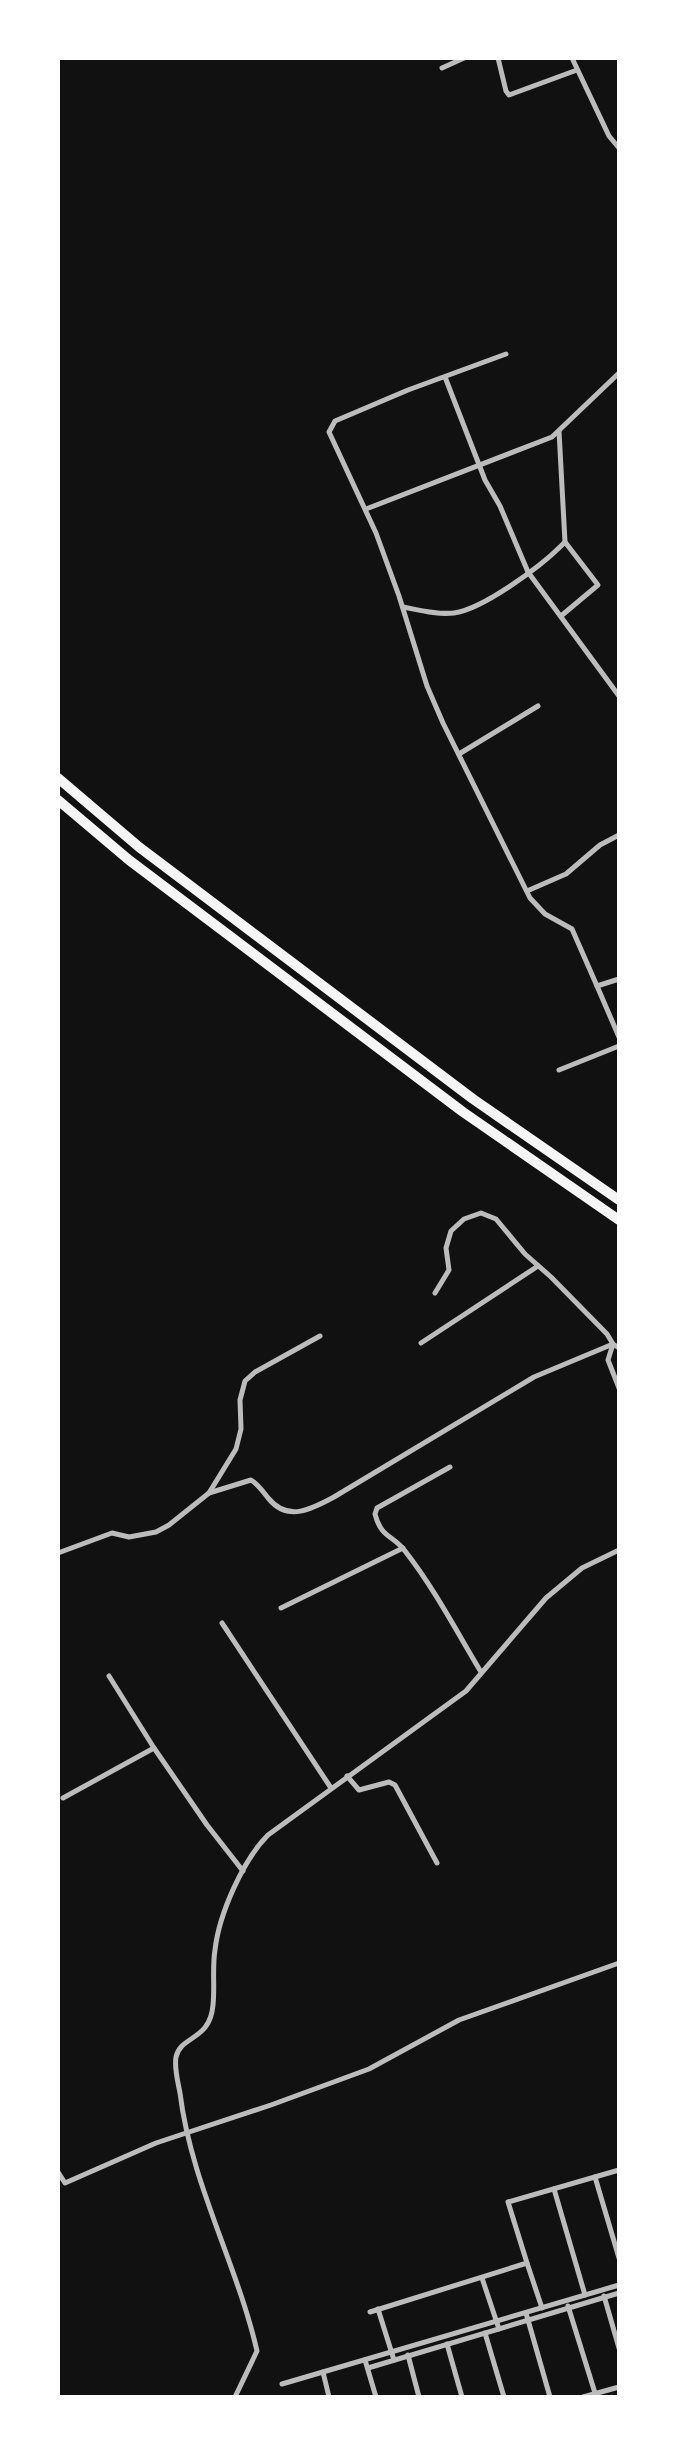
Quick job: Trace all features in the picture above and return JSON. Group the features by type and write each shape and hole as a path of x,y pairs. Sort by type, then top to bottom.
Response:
{"highway":[{"path":"58,778 176,875 473,1099 619,1200"},
{"path":"58,800 129,860 463,1112 619,1220"}],"street":[{"path":"442,68 464,58"},
{"path":"498,58 509,95 577,70"},
{"path":"572,58 609,136 619,148"},
{"path":"506,354 335,421 330,425 329,435 366,509 403,607 427,686 459,754 533,902 545,914 572,929 619,1037"},
{"path":"366,509 530,446 559,431 619,373"},
{"path":"445,377 488,487 500,506 528,572 619,696"},
{"path":"559,431 565,542 598,585 561,616"},
{"path":"403,607 442,614 465,611 492,597 565,542"},
{"path":"459,754 538,706"},
{"path":"527,891 566,874 600,845 619,835"},
{"path":"597,986 619,979"},
{"path":"559,1070 619,1046"},
{"path":"435,1293 449,1270 446,1248 451,1231 459,1222 481,1213 496,1219 525,1254 616,1346"},
{"path":"421,1343 538,1266"},
{"path":"209,1493 236,1449 241,1429 240,1400 245,1381 255,1372 320,1336"},
{"path":"616,1346 608,1360 619,1388"},
{"path":"58,1553 112,1533 129,1537 156,1532 209,1493 251,1480 279,1509 305,1511 334,1497 534,1377 616,1346"},
{"path":"450,1467 375,1510 380,1530 403,1548 481,1672"},
{"path":"281,1608 403,1548"},
{"path":"235,2397 257,2351 185,2134 176,2057 183,2046 208,2026 212,2017 214,1953 218,1930 253,1852 268,1835 466,1691 542,1602 569,1577 619,1550"},
{"path":"222,1623 331,1788"},
{"path":"109,1676 207,1825 244,1872"},
{"path":"63,1798 154,1748"},
{"path":"347,1776 359,1790 389,1782 395,1785 437,1863"},
{"path":"58,2172 65,2183 156,2143 358,2073 459,2020 619,1963"},
{"path":"545,2315 508,2202 619,2170"},
{"path":"595,2177 619,2258"},
{"path":"554,2189 587,2302"},
{"path":"370,2312 527,2263"},
{"path":"482,2278 499,2329"},
{"path":"282,2384 619,2285"},
{"path":"602,2290 619,2348"},
{"path":"368,2368 619,2293"},
{"path":"567,2301 595,2393"},
{"path":"378,2309 394,2360"},
{"path":"526,2313 550,2397"},
{"path":"483,2326 504,2397"},
{"path":"444,2337 462,2397"},
{"path":"406,2349 419,2397"},
{"path":"365,2360 376,2397"},
{"path":"323,2372 329,2397"},
{"path":"583,2397 619,2387"}]}
